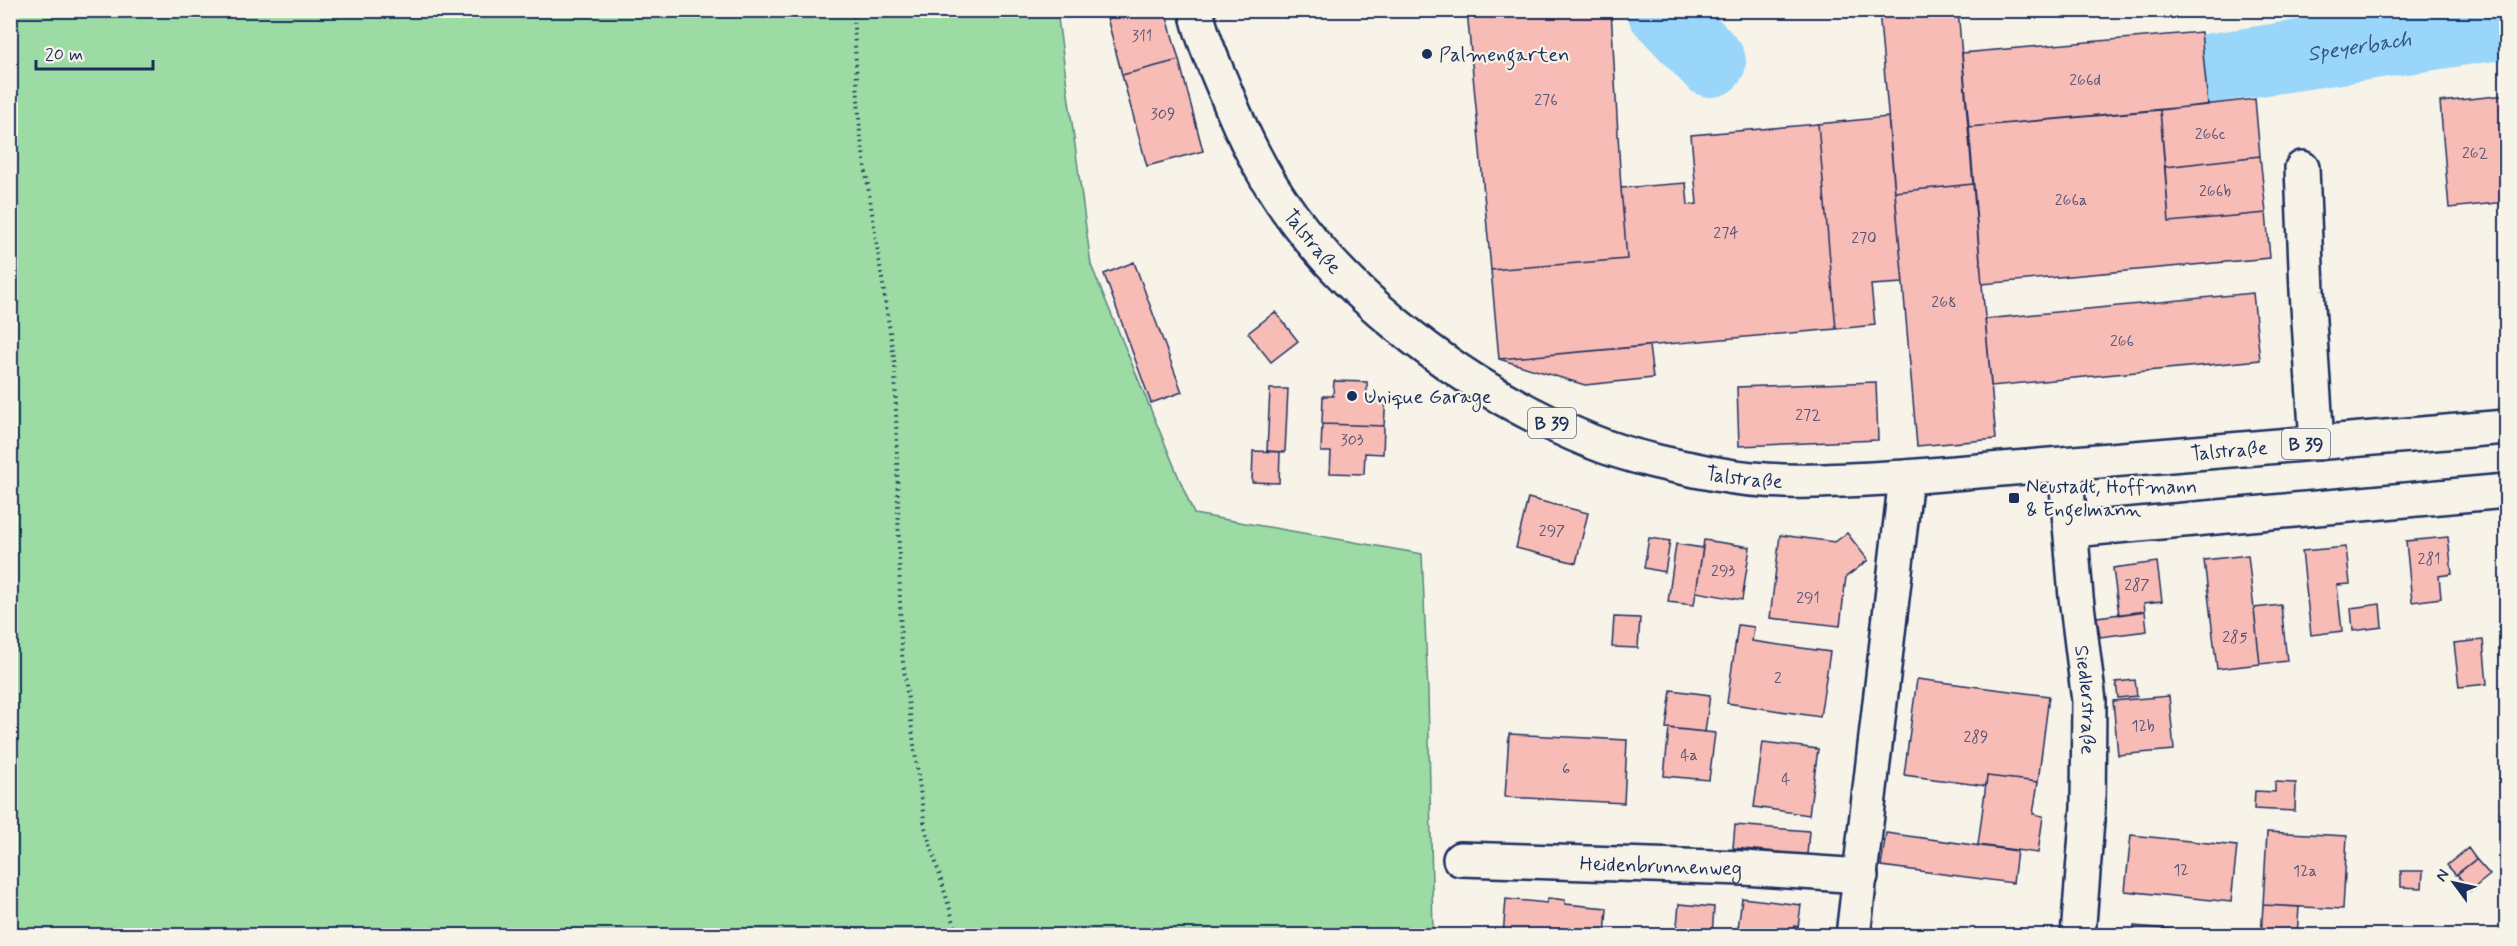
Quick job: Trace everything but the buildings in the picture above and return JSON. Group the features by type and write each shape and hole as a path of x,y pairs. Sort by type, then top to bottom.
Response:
{"main road":[{"name":"Talstraße","path":"1196,10 1213,61 1253,154 1305,231 1343,275 1392,320 1434,354 1483,387 1540,418 1592,442 1648,459 1717,474 1765,480 1827,481 1906,477 2506,427"},
{"path":"2302,168 2317,443"},
{"name":"Siedlerstraße","path":"2065,464 2076,597 2089,701 2088,808 2078,936"},
{"path":"1853,936 1906,477"},
{"path":"2072,530 2506,491"},
{"name":"Heidenbrunnenweg","path":"1460,859 1744,868 1861,876"}],"path":[{"path":"853,10 860,133 895,365 901,647 926,827 958,936"}],"green space":[{"path":"10,11 1057,11 1091,265 1194,514 1422,554 1428,692 1433,935 11,935"}],"waterway":[{"name":"Speyerbach","path":"1662,10 1711,62"},
{"name":"Speyerbach","path":"2213,68 2506,24"}],"place":[{"name":"Palmengarten","path":"1427,54"},
{"name":"Unique Garage","path":"1352,396"},
{"name":"Neustadt, Hoffmann & Engelmann","path":"2014,498"}]}
